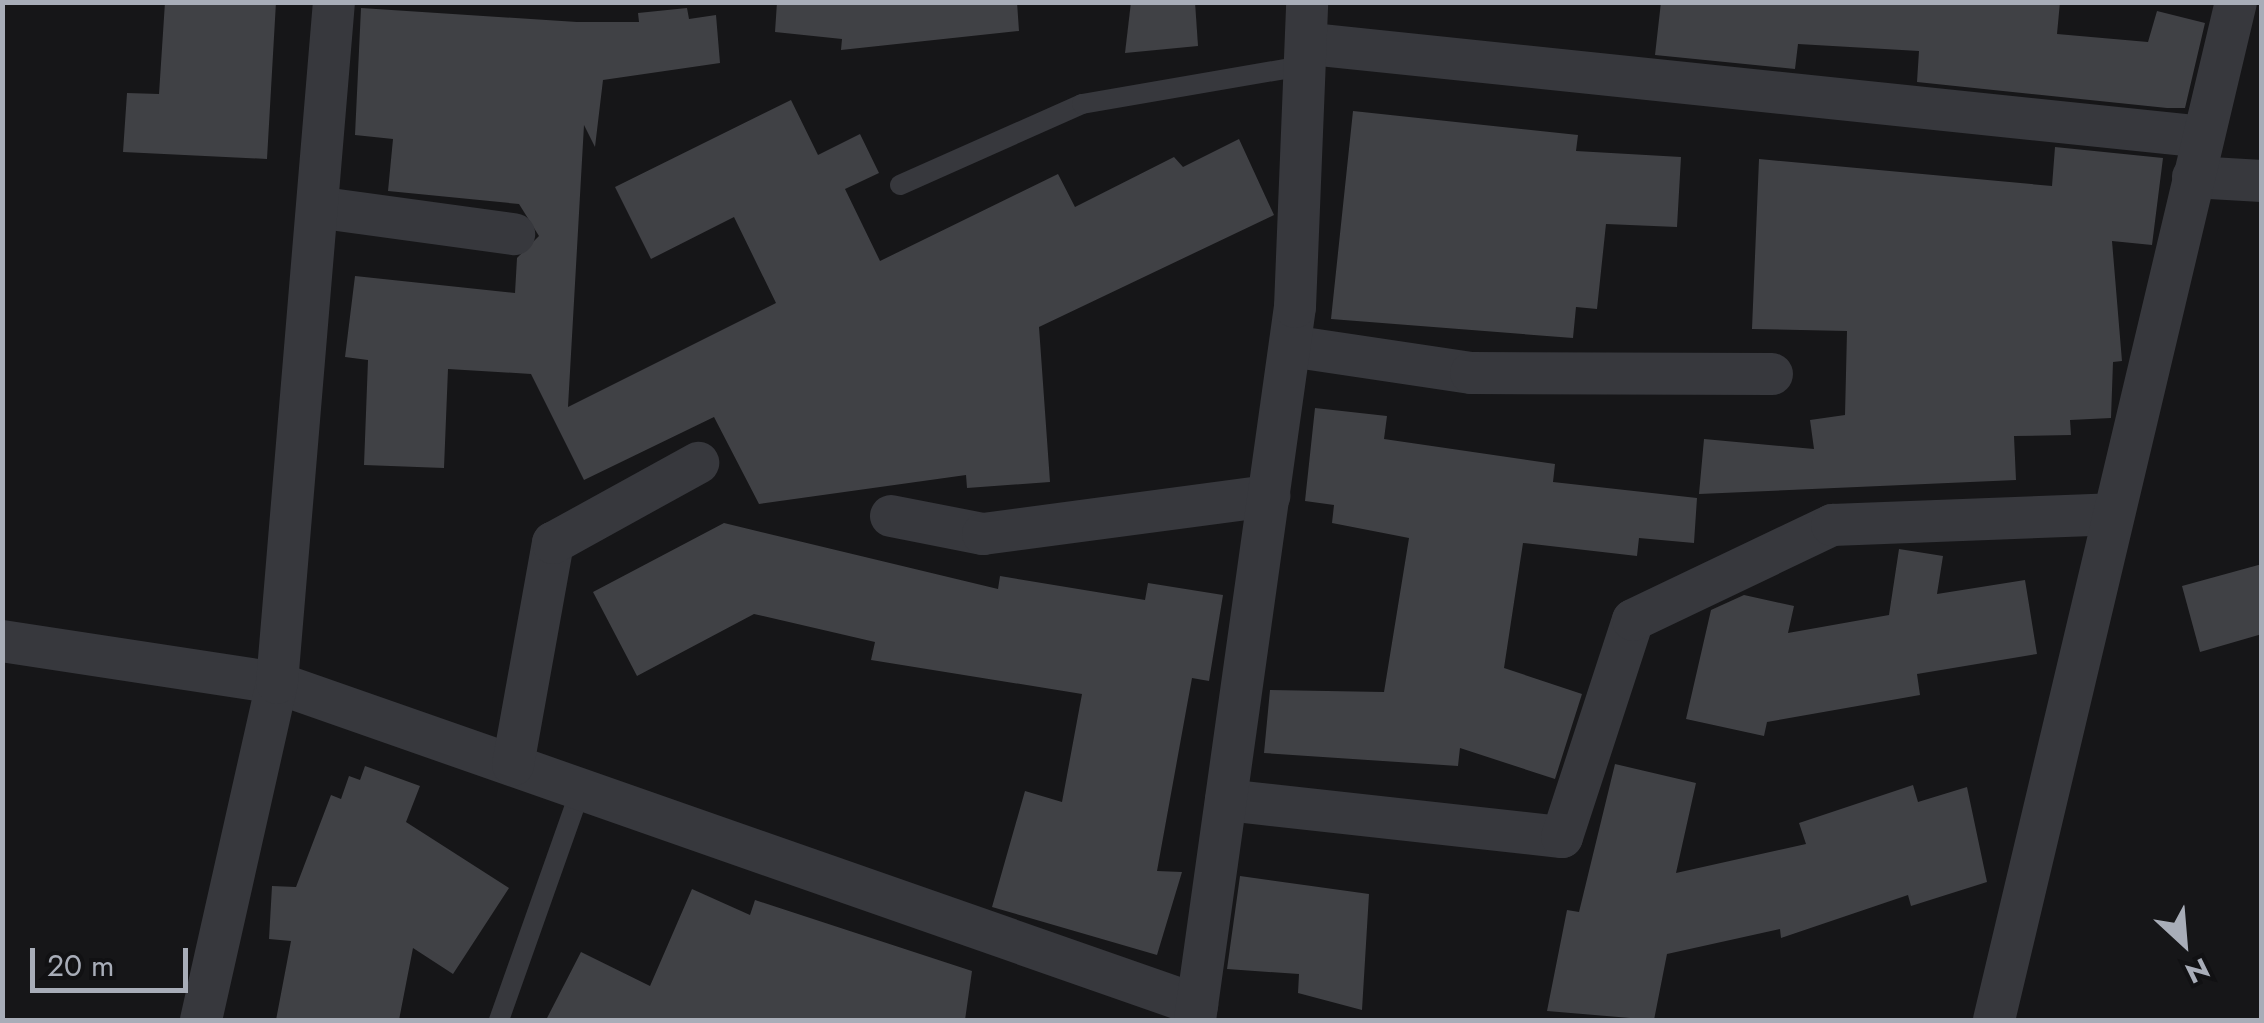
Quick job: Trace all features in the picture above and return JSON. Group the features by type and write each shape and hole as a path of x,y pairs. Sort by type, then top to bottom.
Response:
{"street":[{"path":"202,1020 277,683 323,208 334,2"},
{"path":"1994,1020 2236,2"},
{"path":"2,641 277,683 1196,1012 1290,346 1309,37 2198,157 2262,181"},
{"path":"323,208 514,234"},
{"path":"1290,346 1471,373 1772,374"},
{"path":"513,765 554,543 698,463"},
{"path":"890,516 982,534 1268,496"},
{"path":"1226,800 1562,837 1633,620 1832,525 2112,514"}],"lane":[{"path":"900,185 1082,104 1309,37"},
{"path":"499,1020 581,789"}],"building":[{"path":"165,2 276,2 267,159 123,152 127,93 159,94"},
{"path":"777,2 1017,2 1019,31 841,50 842,39 775,32"},
{"path":"1131,2 1195,2 1198,46 1125,53"},
{"path":"1661,2 2060,2 2057,34 2148,42 2157,11 2205,23 2185,108 2167,108 1917,82 1919,51 1798,44 1795,69 1655,55"},
{"path":"361,8 577,22 639,22 638,13 687,8 689,19 716,15 720,63 603,80 595,147 584,125 568,407 776,303 734,217 651,259 615,187 791,100 818,155 860,134 879,173 845,189 880,261 1058,174 1075,207 1174,157 1183,167 1239,139 1274,215 1039,327 1050,482 967,488 966,475 759,504 714,417 584,480 531,374 448,369 444,468 364,465 368,360 345,357 355,276 515,293 517,258 539,236 519,204 388,191 393,139 355,135"},
{"path":"1353,111 1578,135 1576,151 1681,157 1677,227 1606,224 1597,309 1576,307 1573,338 1331,319"},
{"path":"2055,147 2163,158 2152,245 2112,241 2122,361 2113,362 2111,418 2070,420 2071,435 2014,436 2016,480 1699,494 1704,439 1814,449 1810,420 1845,415 1847,331 1752,329 1759,159 2052,186"},
{"path":"1315,408 1387,416 1384,439 1555,464 1553,482 1697,498 1694,543 1639,538 1637,556 1523,543 1504,668 1582,694 1555,779 1460,748 1458,766 1264,753 1270,690 1384,692 1409,538 1332,523 1334,505 1305,501"},
{"path":"724,523 998,589 1000,576 1145,600 1148,583 1223,595 1209,681 1192,678 1157,871 1182,872 1157,955 992,907 1025,791 1062,802 1082,694 871,660 875,642 754,614 637,676 593,592"},
{"path":"1899,549 1943,556 1937,594 2025,580 2037,654 1917,674 1920,695 1767,722 1764,736 1686,719 1711,610 1744,595 1794,606 1788,633 1889,615"},
{"path":"2262,564 2262,634 2200,652 2182,586"},
{"path":"1615,764 1696,783 1676,873 1806,844 1799,823 1913,785 1918,802 1967,787 1987,882 1911,906 1908,895 1781,938 1780,929 1667,954 1654,1020 1547,1011 1567,910 1579,912"},
{"path":"365,766 420,786 406,822 509,888 453,974 413,948 399,1020 276,1020 291,941 269,939 272,886 296,887 331,795 341,799 349,776 360,780"},
{"path":"1240,876 1369,894 1362,1010 1298,993 1299,974 1227,969"},
{"path":"692,889 750,915 755,900 972,971 965,1020 546,1020 581,952 650,986"}]}
